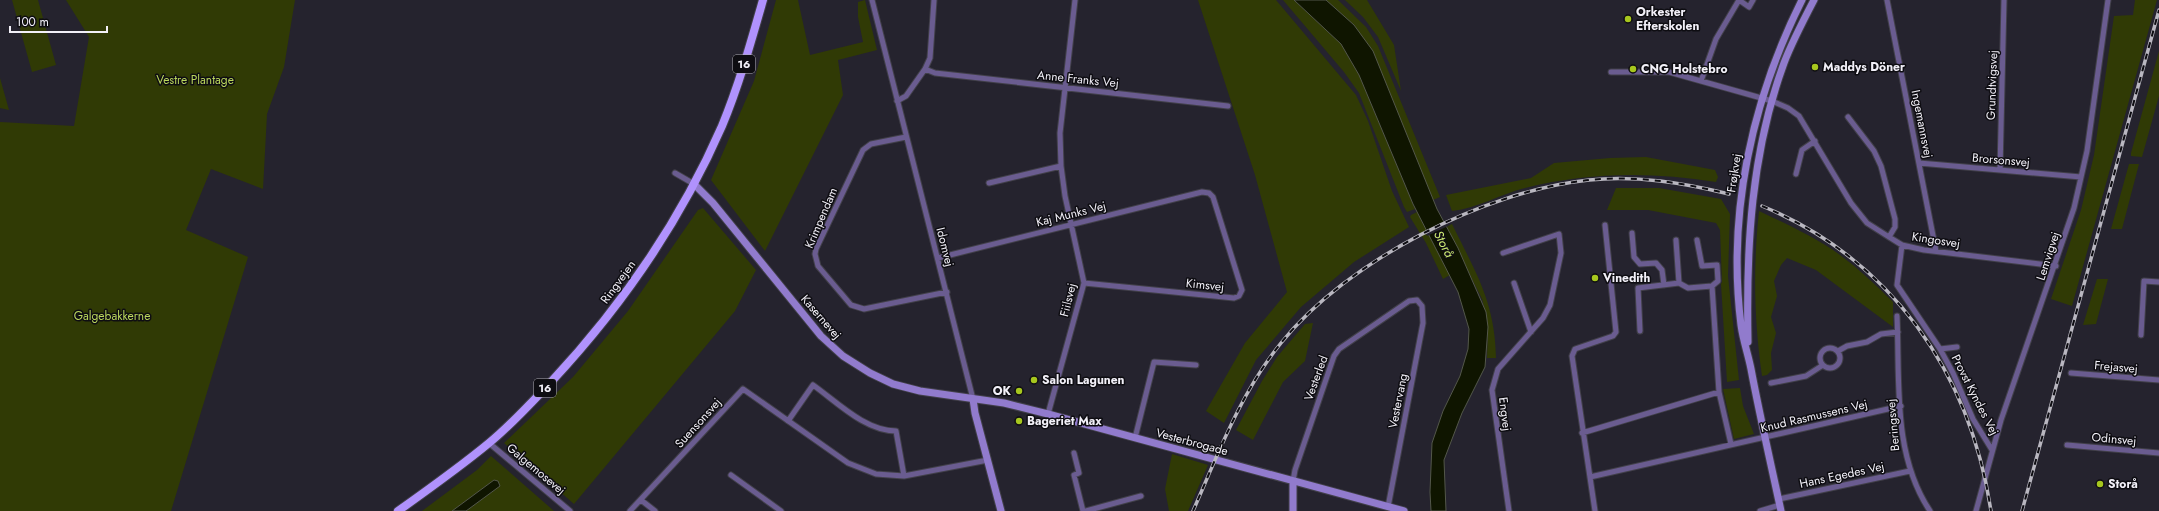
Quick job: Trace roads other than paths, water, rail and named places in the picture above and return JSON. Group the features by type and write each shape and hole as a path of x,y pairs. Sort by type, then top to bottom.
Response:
{"main road":[{"name":"Ringvejen","path":"398,511 489,443 561,371 617,305 644,267 694,184 722,126 735,93 763,0"}],"street":[{"name":"Idomvej","path":"872,0 973,399"},
{"path":"897,101 906,96 925,69 930,58 934,0"},
{"name":"Fiilsvej","path":"1048,414 1084,283 1061,166 1060,132 1075,0"},
{"path":"1701,81 1716,39 1739,0 1749,7 1753,0"},
{"name":"Frøjkvej","path":"1780,505 1741,327 1737,246 1745,172 1762,99 1774,59 1802,0"},
{"name":"Frøjkvej","path":"1749,358 1747,285 1750,217 1755,175 1772,101 1784,63 1814,0"},
{"name":"Ingemannsvej","path":"1888,0 1936,252"},
{"name":"Grundtvigsvej","path":"2000,170 2004,0"},
{"name":"Lemvigvej","path":"1976,511 1992,450 2056,266 2074,208 2081,177 2108,0"},
{"name":"Anne Franks Vej","path":"925,69 935,73 1228,106"},
{"name":"Kingosvej","path":"1611,72 1669,72 1772,101 1788,108 1799,116 1851,203 1867,223 1902,244 1936,252 2056,266"},
{"path":"1848,117 1874,151 1882,166 1895,219 1895,227 1889,237"},
{"name":"Krimpendam","path":"906,137 871,144 863,150 816,249 816,259 818,266 851,304 864,310 947,292"},
{"path":"1796,174 1802,150 1815,141"},
{"name":"Brorsonsvej","path":"1919,163 2081,177"},
{"path":"989,183 1061,166"},
{"path":"675,174 694,184"},
{"name":"Kasernevej","path":"694,184 713,203 821,336 843,356 870,373 893,384 920,392 973,399"},
{"name":"Kaj Munks Vej","path":"938,258 1202,192 1209,192"},
{"name":"Kimsvej","path":"1084,283 1234,298 1239,296 1242,290 1213,197 1209,192"},
{"path":"1595,511 1582,433 1572,356 1575,349 1613,336 1616,332 1605,225"},
{"path":"1632,233 1634,257 1640,264 1656,264 1662,270 1664,286"},
{"name":"Engvej","path":"1503,253 1560,234 1561,253 1550,305 1543,318 1498,369 1492,390 1509,511"},
{"path":"1676,240 1679,283"},
{"path":"1640,331 1638,288 1679,283 1688,288 1712,286 1718,281 1717,265 1702,266 1698,240"},
{"name":"Provst Kyndes Vej","path":"1902,244 1897,285 1940,349 1953,373 1973,419 1992,450"},
{"path":"2141,336 2144,281 2159,282"},
{"path":"1514,283 1531,332"},
{"path":"1712,286 1719,392 1732,444"},
{"name":"Vesterled","path":"1294,481 1299,456 1334,356 1338,349 1409,300 1417,300"},
{"name":"Vestervang","path":"1388,506 1423,322 1422,306 1417,300"},
{"name":"Beringsvej","path":"1897,316 1904,450 1910,471 1920,496 1930,511"},
{"path":"1838,351 1847,346 1868,342 1882,334 1898,332"},
{"path":"1829,347 1838,351 1840,359 1838,365 1832,368 1823,365 1820,359 1823,350 1829,347"},
{"name":"Provst Kyndes Vej","path":"1940,349 1957,347"},
{"path":"1135,438 1154,362 1196,365"},
{"path":"1771,383 1806,376 1823,365"},
{"name":"Frejasvej","path":"2071,373 2159,380"},
{"path":"788,421 813,385 867,423 886,431 896,431 904,476"},
{"name":"Suensonsvej","path":"630,511 742,389 848,463 862,470 888,476 904,476 988,460"},
{"path":"1582,433 1719,392"},
{"path":"973,399 975,414 1001,511"},
{"name":"Vesterbrogade","path":"973,399 1004,403 1048,414 1404,511"},
{"name":"Knud Rasmussens Vej","path":"1590,477 1901,406"},
{"name":"Galgemosevej","path":"489,443 570,511"},
{"name":"Odinsvej","path":"2067,445 2159,453"},
{"path":"1074,453 1079,473 1074,475 1083,511"},
{"name":"Hans Egedes Vej","path":"1780,505 1910,471"},
{"path":"731,475 780,511"},
{"path":"1294,481 1294,511"},
{"path":"1086,511 1141,496"},
{"path":"641,500 655,511"},
{"path":"1760,511 1780,505"}],"water":[{"path":"1294,0 1326,0 1354,25 1373,51 1437,209 1458,248 1486,312 1488,327 1485,367 1462,413 1444,460 1446,511 1431,511 1430,492 1432,443 1443,411 1460,376 1468,349 1469,329 1458,292 1413,204 1359,75 1341,44"},
{"path":"494,480 498,481 500,486 466,511 452,511"}],"railway":[{"path":"2022,511 2159,10"},
{"path":"1193,511 1231,424 1254,382 1281,343 1309,313 1342,284 1380,258 1420,235 1463,215 1506,199 1548,187 1589,180 1643,179 1678,183 1729,194"},
{"path":"1762,206 1808,229 1850,257 1886,290 1917,327 1944,368 1965,413 1980,460 1991,511"}],"place":[{"name":"Orkester Efterskolen","path":"1628,19"},
{"name":"Maddys Döner","path":"1815,67"},
{"name":"CNG Holstebro","path":"1633,69"},
{"name":"Vinedith","path":"1595,278"},
{"name":"Salon Lagunen","path":"1034,380"},
{"name":"OK","path":"1019,391"},
{"name":"Bageriet Max","path":"1019,421"},
{"name":"Storå","path":"2100,484"}],"park label":[{"name":"Vestre Plantage","path":"195,80"},
{"name":"Galgebakkerne","path":"112,316"}]}
